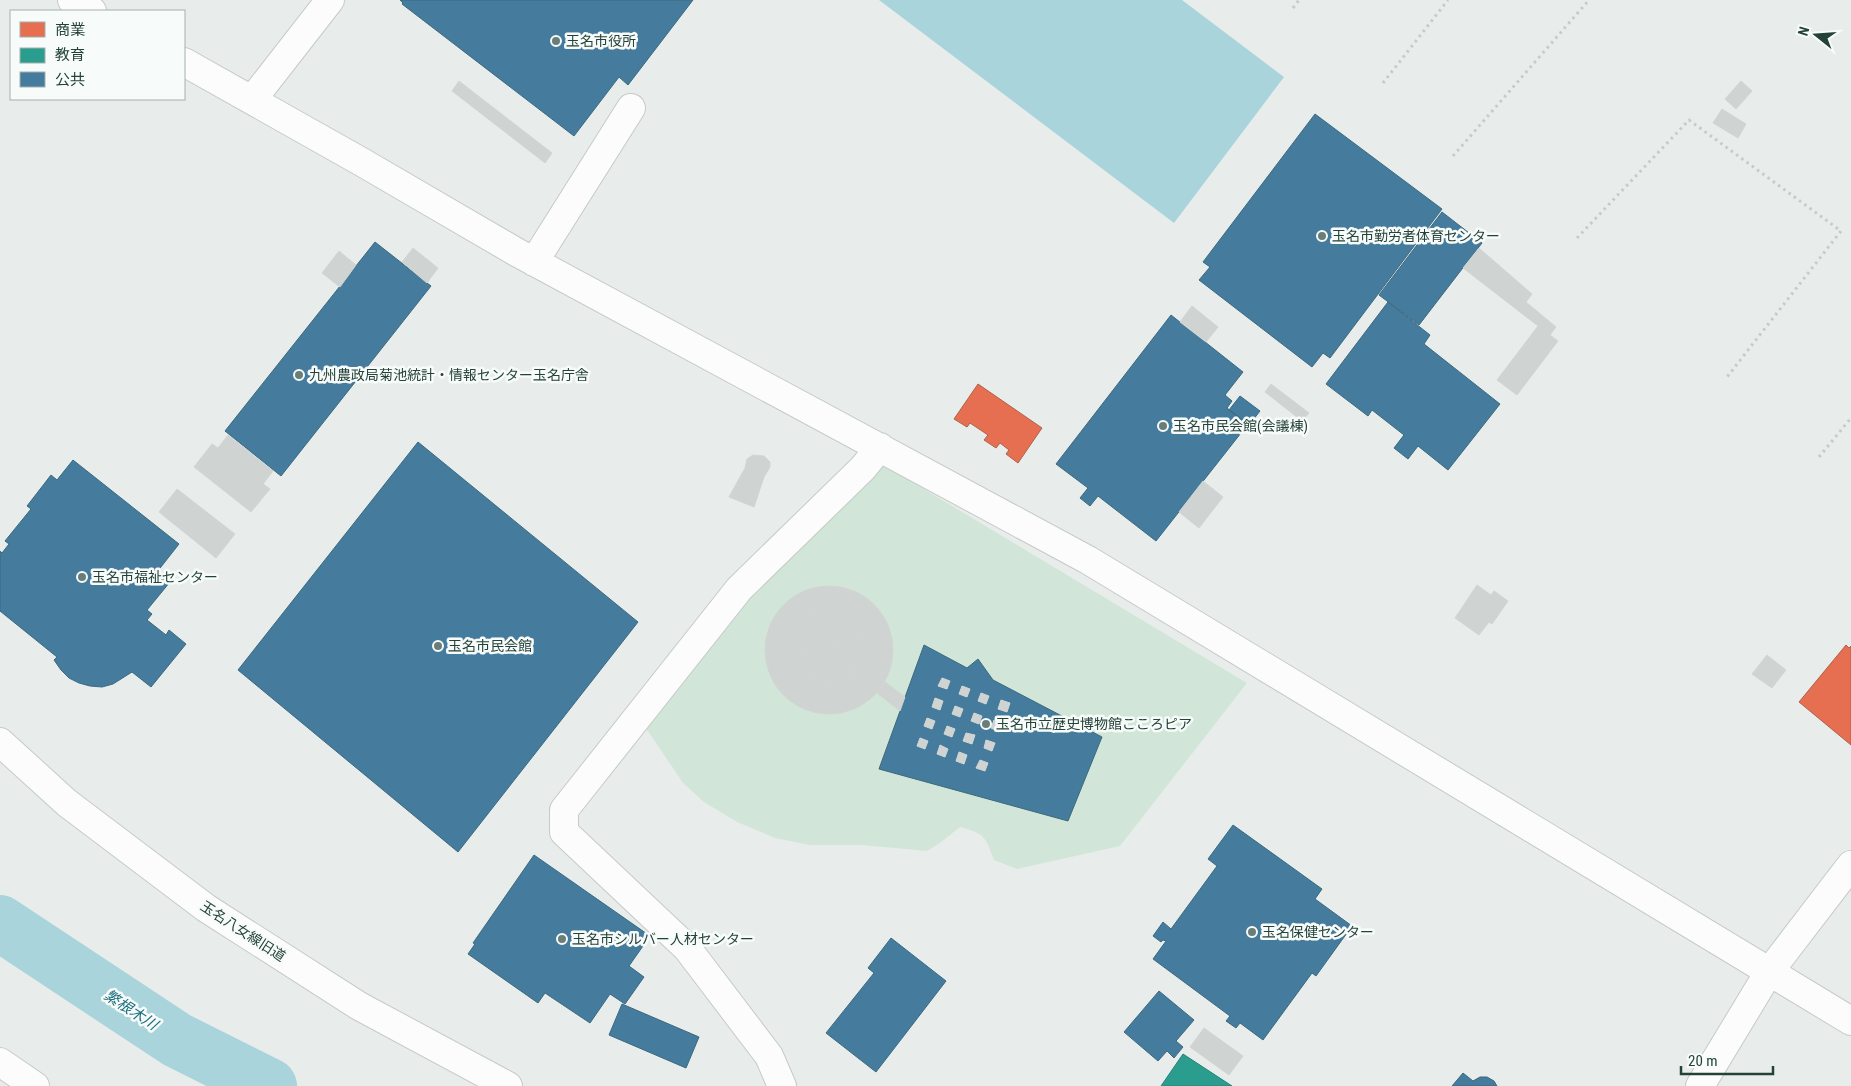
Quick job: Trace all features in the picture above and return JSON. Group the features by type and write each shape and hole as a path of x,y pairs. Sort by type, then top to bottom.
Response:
{"street":[{"path":"72,0 90,10"},
{"path":"252,100 330,0"},
{"path":"185,63 534,262 1088,560 1851,1021"},
{"path":"534,262 631,108"},
{"path":"782,1086 769,1056 687,948 564,832 564,810 739,589 863,468 880,447"},
{"name":"玉名八女線旧道","path":"0,742 67,803 206,908 359,1006 508,1086"},
{"path":"1700,1086 1769,972 1851,865"},
{"path":"0,1062 35,1086"}],"path":[{"path":"1292,8 1299,0"},
{"path":"1383,83 1448,0"},
{"path":"1453,156 1589,0"},
{"path":"1576,238 1689,120 1841,231 1727,378"},
{"path":"1819,457 1851,418"}],"green space":[{"path":"879,462 1247,683 1120,846 1017,869 994,860 983,837 960,827 927,851 862,845 810,845 775,838 737,822 704,802 683,783 644,725 742,596"}],"water":[{"path":"879,0 1182,0 1284,77 1174,223"}],"building: 商業":[{"path":"978,384 1042,428 1018,463 1006,454 1009,450 1000,443 996,448 984,440 988,435 970,423 967,427 954,419"},
{"path":"1846,645 1849,648 1851,646 1851,745 1799,702"}],"building: 教育":[{"path":"1183,1054 1232,1086 1161,1086"}],"building: 公共":[{"name":"玉名市役所","path":"400,0 693,0 628,85 619,77 574,136 402,4"},
{"name":"玉名市勤労者体育センター","path":"1315,114 1442,209 1330,358 1323,353 1312,367 1199,280 1210,267 1203,262"},
{"path":"1442,212 1482,243 1419,325 1379,295"},
{"path":"375,242 431,286 281,476 225,431"},
{"path":"1388,302 1430,335 1424,344 1500,404 1448,470 1418,446 1408,459 1394,448 1404,435 1372,410 1368,416 1326,384"},
{"name":"玉名市民会館(会議棟)","path":"1171,315 1243,372 1225,395 1232,401 1227,408 1245,422 1239,430 1241,433 1156,541 1098,496 1090,506 1080,498 1088,488 1056,464"},
{"path":"1240,396 1260,411 1249,425 1229,410"},
{"name":"玉名市民会館","path":"418,442 638,622 458,852 238,670"},
{"name":"玉名市福祉センター","path":"73,460 179,544 157,572 170,582 147,610 152,614 147,620 166,635 169,630 186,644 151,687 132,672 113,684 102,687 79,683 69,678 54,660 57,657 0,611 0,551 2,553 9,544 5,541 31,509 27,506 51,475 57,480"},
{"name":"玉名市立歴史博物館こころピア","path":"924,645 967,668 978,659 993,680 1102,737 1068,821 879,769"},
{"name":"玉名保健センター","path":"1233,825 1322,889 1315,899 1352,926 1316,976 1312,973 1263,1040 1240,1023 1236,1028 1226,1021 1230,1016 1153,959 1166,941 1163,940 1161,942 1153,936 1163,922 1171,929 1217,866 1208,859"},
{"name":"玉名市シルバー人材センター","path":"534,855 650,936 629,966 644,977 625,1004 610,994 590,1023 545,993 538,1003 468,954 475,944 473,943"},
{"path":"891,938 946,981 876,1072 826,1033 874,973 868,968"},
{"path":"1159,991 1194,1020 1176,1041 1183,1047 1174,1058 1167,1051 1158,1061 1124,1032"},
{"path":"622,1004 699,1037 686,1068 609,1035"},
{"path":"1463,1073 1473,1081 1480,1077 1487,1077 1494,1081 1497,1086 1452,1086"}],"building: その他":[{"path":"459,81 552,153 545,163 452,91"},
{"path":"1741,81 1752,91 1736,109 1725,99"},
{"path":"1722,109 1746,124 1738,138 1713,123"},
{"path":"413,248 438,268 427,283 402,262"},
{"path":"1479,248 1532,294 1526,302 1556,327 1550,335 1558,341 1517,395 1497,380 1538,326 1463,268"},
{"path":"339,251 356,265 340,287 322,273"},
{"path":"1192,306 1218,327 1206,342 1180,322"},
{"path":"1271,384 1309,413 1302,421 1265,392"},
{"path":"228,435 273,471 263,484 270,489 251,512 194,467 212,444 218,448"},
{"path":"753,455 764,456 770,462 770,467 764,477 754,507 729,497 745,468 747,459"},
{"path":"1203,481 1223,497 1199,528 1179,512"},
{"path":"177,489 235,534 216,558 159,512"},
{"path":"1477,585 1491,595 1494,591 1508,601 1492,624 1489,622 1479,635 1455,618"},
{"path":"829,586 854,591 874,605 888,625 893,650 888,675 874,695 854,709 829,714 804,709 784,695 770,675 765,650 770,625 784,605 804,591"},
{"path":"810,609 819,613 815,621 807,618"},
{"path":"828,617 836,620 833,628 824,625"},
{"path":"845,623 853,626 850,634 842,631"},
{"path":"803,627 812,630 808,638 800,635"},
{"path":"862,629 870,632 867,641 859,638"},
{"path":"821,634 829,637 826,645 818,642"},
{"path":"838,640 847,644 844,652 835,649"},
{"path":"797,644 805,647 802,656 793,652"},
{"path":"855,647 863,650 860,658 852,655"},
{"path":"814,652 822,655 819,663 811,660"},
{"path":"1767,655 1786,670 1772,688 1752,674"},
{"path":"832,658 840,661 837,669 828,666"},
{"path":"790,662 798,665 795,673 787,670"},
{"path":"848,664 857,667 854,676 845,673"},
{"path":"808,669 816,672 813,680 805,677"},
{"path":"825,675 833,678 830,687 822,684"},
{"path":"942,678 950,681 947,689 938,686"},
{"path":"842,682 850,685 847,693 839,690"},
{"path":"885,682 905,697 900,711 877,693"},
{"path":"962,686 970,689 967,697 959,694"},
{"path":"981,693 989,696 986,704 978,701"},
{"path":"935,698 943,701 940,710 932,707"},
{"path":"1001,700 1010,703 1007,712 998,709"},
{"path":"955,706 963,709 960,717 952,714"},
{"path":"974,713 982,716 979,724 971,721"},
{"path":"927,718 935,721 932,729 924,726"},
{"path":"994,720 1002,723 999,732 991,728"},
{"path":"947,726 955,729 952,737 944,734"},
{"path":"966,733 975,735 972,744 963,741"},
{"path":"920,738 928,741 925,749 917,746"},
{"path":"986,740 995,743 992,751 984,748"},
{"path":"940,745 948,749 945,757 937,754"},
{"path":"959,752 967,755 964,764 956,761"},
{"path":"980,760 988,763 985,771 976,768"},
{"path":"1204,1028 1243,1056 1229,1075 1190,1047"}],"waterway":[{"name":"繁根木川","path":"0,923 177,1040 269,1086"}],"place":[{"name":"玉名市役所","path":"556,41"},
{"name":"玉名市勤労者体育センター","path":"1322,236"},
{"name":"九州農政局菊池統計・情報センター玉名庁舎","path":"299,375"},
{"name":"玉名市民会館(会議棟)","path":"1163,426"},
{"name":"玉名市福祉センター","path":"82,577"},
{"name":"玉名市民会館","path":"438,646"},
{"name":"玉名市立歴史博物館こころピア","path":"986,724"},
{"name":"玉名保健センター","path":"1252,932"},
{"name":"玉名市シルバー人材センター","path":"562,939"}]}
